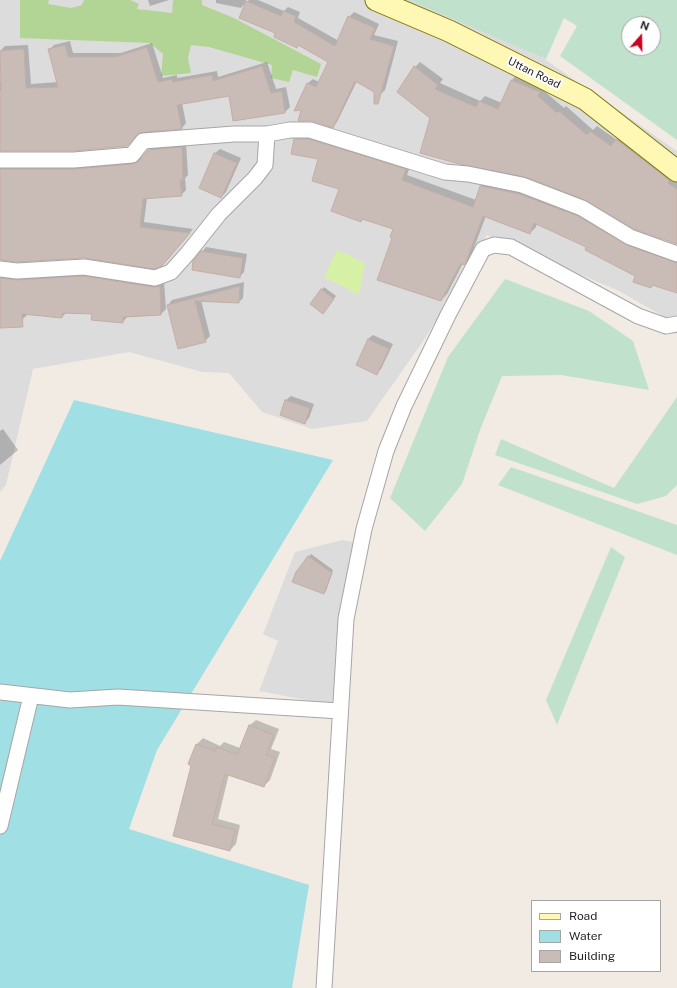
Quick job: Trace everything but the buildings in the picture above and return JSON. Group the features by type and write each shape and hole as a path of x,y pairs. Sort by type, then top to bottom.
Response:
{"main road":[{"name":"Uttan Road","path":"376,0 449,31 585,98 677,171"}],"street":[{"path":"0,160 74,160 132,155 143,141 234,134 267,134 290,130 310,130 445,172 468,174 522,185 582,208 630,237 677,254"},
{"path":"0,269 17,270 84,267 155,278 171,272 219,214 255,178 265,164 267,134"},
{"path":"324,988 346,619 364,529 386,450 404,406 448,315 483,249 494,245 511,247 638,316 666,326 677,324"},
{"path":"0,692 70,700 118,697 340,711"},
{"path":"0,826 31,696"}],"shaded area":[{"path":"0,0 419,0 540,56 677,151 677,324 619,291 487,235 426,337 367,421 312,429 262,412 229,373 202,372 129,352 33,369 6,485 0,492"},
{"path":"342,540 354,542 345,594 332,705 259,691 278,641 263,634 295,552"}],"green space":[{"path":"20,0 49,0 48,4 71,8 82,5 84,0 130,0 139,4 137,9 172,13 173,0 202,0 202,5 234,18 321,64 317,77 293,70 289,82 271,78 272,65 209,47 191,45 188,58 191,73 161,76 163,54 150,43 20,38"},
{"path":"409,0 677,0 677,140 560,56 577,26 564,18 546,59"},
{"path":"337,250 365,263 359,295 324,277"},
{"path":"505,279 589,311 633,341 649,390 561,375 502,376 480,430 462,484 425,531 390,498 448,357"},
{"path":"677,397 677,485 666,496 637,504 495,455 501,439 614,488"},
{"path":"511,467 677,525 677,555 498,485"},
{"path":"611,547 625,557 557,725 546,700"}],"water":[{"path":"74,400 333,460 157,750 129,829 309,885 292,988 0,988 0,561"}]}
